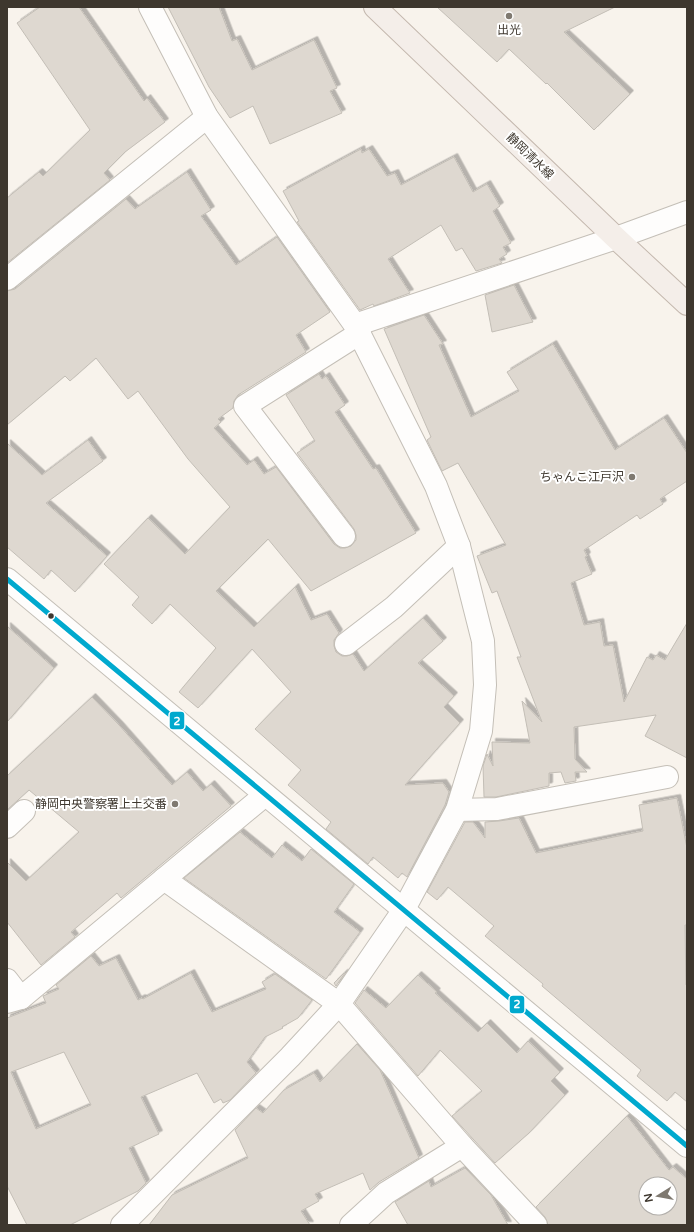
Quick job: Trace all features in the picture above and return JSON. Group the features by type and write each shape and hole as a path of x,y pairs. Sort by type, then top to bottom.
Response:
{"main road":[{"name":"静岡清水線","path":"375,7 687,304"}],"street":[{"path":"122,1225 290,1058 338,1004 404,911 457,810 481,732 485,685 483,641 459,546 436,486 358,329 207,117 150,7"},
{"path":"7,278 207,117"},
{"path":"344,536 245,406 358,329 687,212"},
{"path":"346,644 394,607 459,546"},
{"path":"7,579 687,1146"},
{"path":"457,810 497,809 667,777"},
{"path":"7,980 14,1000 265,795"},
{"path":"7,827 24,811"},
{"path":"164,879 338,1004 462,1146 536,1225"},
{"path":"351,1225 386,1193 462,1146"}],"building":[{"path":"40,7 79,7 144,101 147,98 165,122 125,152 104,173 110,180 7,263 7,198 39,172 43,176 90,130 17,23"},
{"path":"168,7 219,7 232,41 237,39 252,70 314,40 337,88 330,91 342,113 270,144 253,106 230,118 209,87"},
{"path":"437,7 615,7 564,32 630,94 594,130 547,83 546,84 509,49 497,62"},
{"path":"361,149 362,153 369,149 387,176 395,173 401,185 454,157 473,192 487,184 500,206 493,211 511,243 503,247 507,254 499,259 502,263 476,271 462,248 456,251 441,225 388,259 410,293 374,306 373,304 360,310 297,222 299,221 283,191"},
{"path":"187,172 211,210 201,216 236,265 277,237 330,312 296,335 306,352 238,395 234,401 233,408 218,419 221,422 214,428 247,465 254,460 264,474 276,467 334,544 340,548 351,546 356,540 354,529 297,453 315,441 286,395 319,374 322,379 326,376 345,405 335,412 373,469 376,468 416,533 311,591 268,539 216,591 254,627 295,587 311,620 327,614 339,633 334,640 336,652 342,656 353,654 364,671 423,618 443,641 418,663 454,696 444,707 460,723 405,785 443,783 449,792 445,805 407,877 402,873 398,878 373,857 368,864 326,829 331,822 288,785 301,770 255,729 291,692 252,649 198,708 179,692 216,648 170,604 152,624 132,605 139,597 104,564 148,518 185,554 230,507 188,459 138,391 128,399 96,358 70,381 65,376 7,425 7,291 15,289 126,199 135,209"},
{"path":"514,285 533,322 492,332 485,295"},
{"path":"424,315 443,344 439,345 471,417 519,391 507,372 553,344 615,450 664,418 687,453 687,481 660,499 663,504 640,519 637,515 584,550 587,556 585,557 592,574 571,583 584,625 600,622 604,646 613,645 624,702 647,657 653,660 656,655 665,660 687,623 687,758 645,736 656,715 574,727 575,759 587,772 575,772 576,781 565,783 561,772 549,773 549,786 496,797 484,797 483,766 487,754 493,766 492,742 530,743 522,701 542,722 517,657 521,657 497,591 492,593 477,556 506,545 458,463 442,471 427,440 431,437 384,329"},
{"path":"88,440 103,461 46,503 107,556 75,592 51,570 44,579 7,547 7,443 42,475"},
{"path":"7,626 54,668 7,722"},
{"path":"92,697 172,785 187,772 203,791 211,784 231,806 121,898 117,893 71,932 75,937 41,965 7,922 7,862 26,881 79,832 29,790 7,810 7,776"},
{"path":"677,798 687,848 687,925 685,925 687,985 687,1102 675,1092 667,1101 637,1076 641,1070 542,986 543,984 485,936 494,926 448,887 437,900 427,892 465,822 473,822 485,838 485,822 519,818 536,853 643,831 639,805"},
{"path":"240,832 272,858 282,845 302,861 311,849 354,884 334,912 360,932 326,979 184,878"},
{"path":"91,956 99,966 116,958 138,1000 143,999 191,973 212,1012 266,989 262,982 275,974 312,1000 298,1018 265,1037 247,1062 256,1073 230,1100 223,1103 221,1099 214,1103 197,1073 141,1097 159,1134 129,1148 146,1183 138,1191 70,1225 27,1225 7,1186 7,1018 46,1003 43,996 59,989 56,985","holes":["64,1052 91,1105 36,1129 11,1072"]},
{"path":"345,973 336,986 334,983"},
{"path":"418,975 437,992 435,993 478,1032 487,1023 517,1053 528,1041 560,1072 551,1081 565,1095 529,1133 495,1163 452,1116 482,1091 440,1050 418,1076 355,1003 364,990 386,1008"},
{"path":"357,1044 380,1070 419,1158 379,1182 370,1190 363,1173 315,1194 319,1201 301,1211 310,1225 149,1225 172,1195 248,1158 235,1130 256,1108 263,1113 284,1090 314,1073 320,1082"},
{"path":"627,1116 669,1170 673,1167 687,1179 687,1225 548,1225 545,1217 536,1207"},
{"path":"465,1168 491,1195 508,1225 408,1225 395,1202 429,1181 431,1187"}],"transit line":[{"name":"2","path":"7,579 687,1146"}],"place":[{"name":"出光","path":"509,16"},
{"name":"ちゃんこ江戸沢","path":"632,477"},
{"name":"静岡中央警察署上土交番","path":"175,804"}]}
